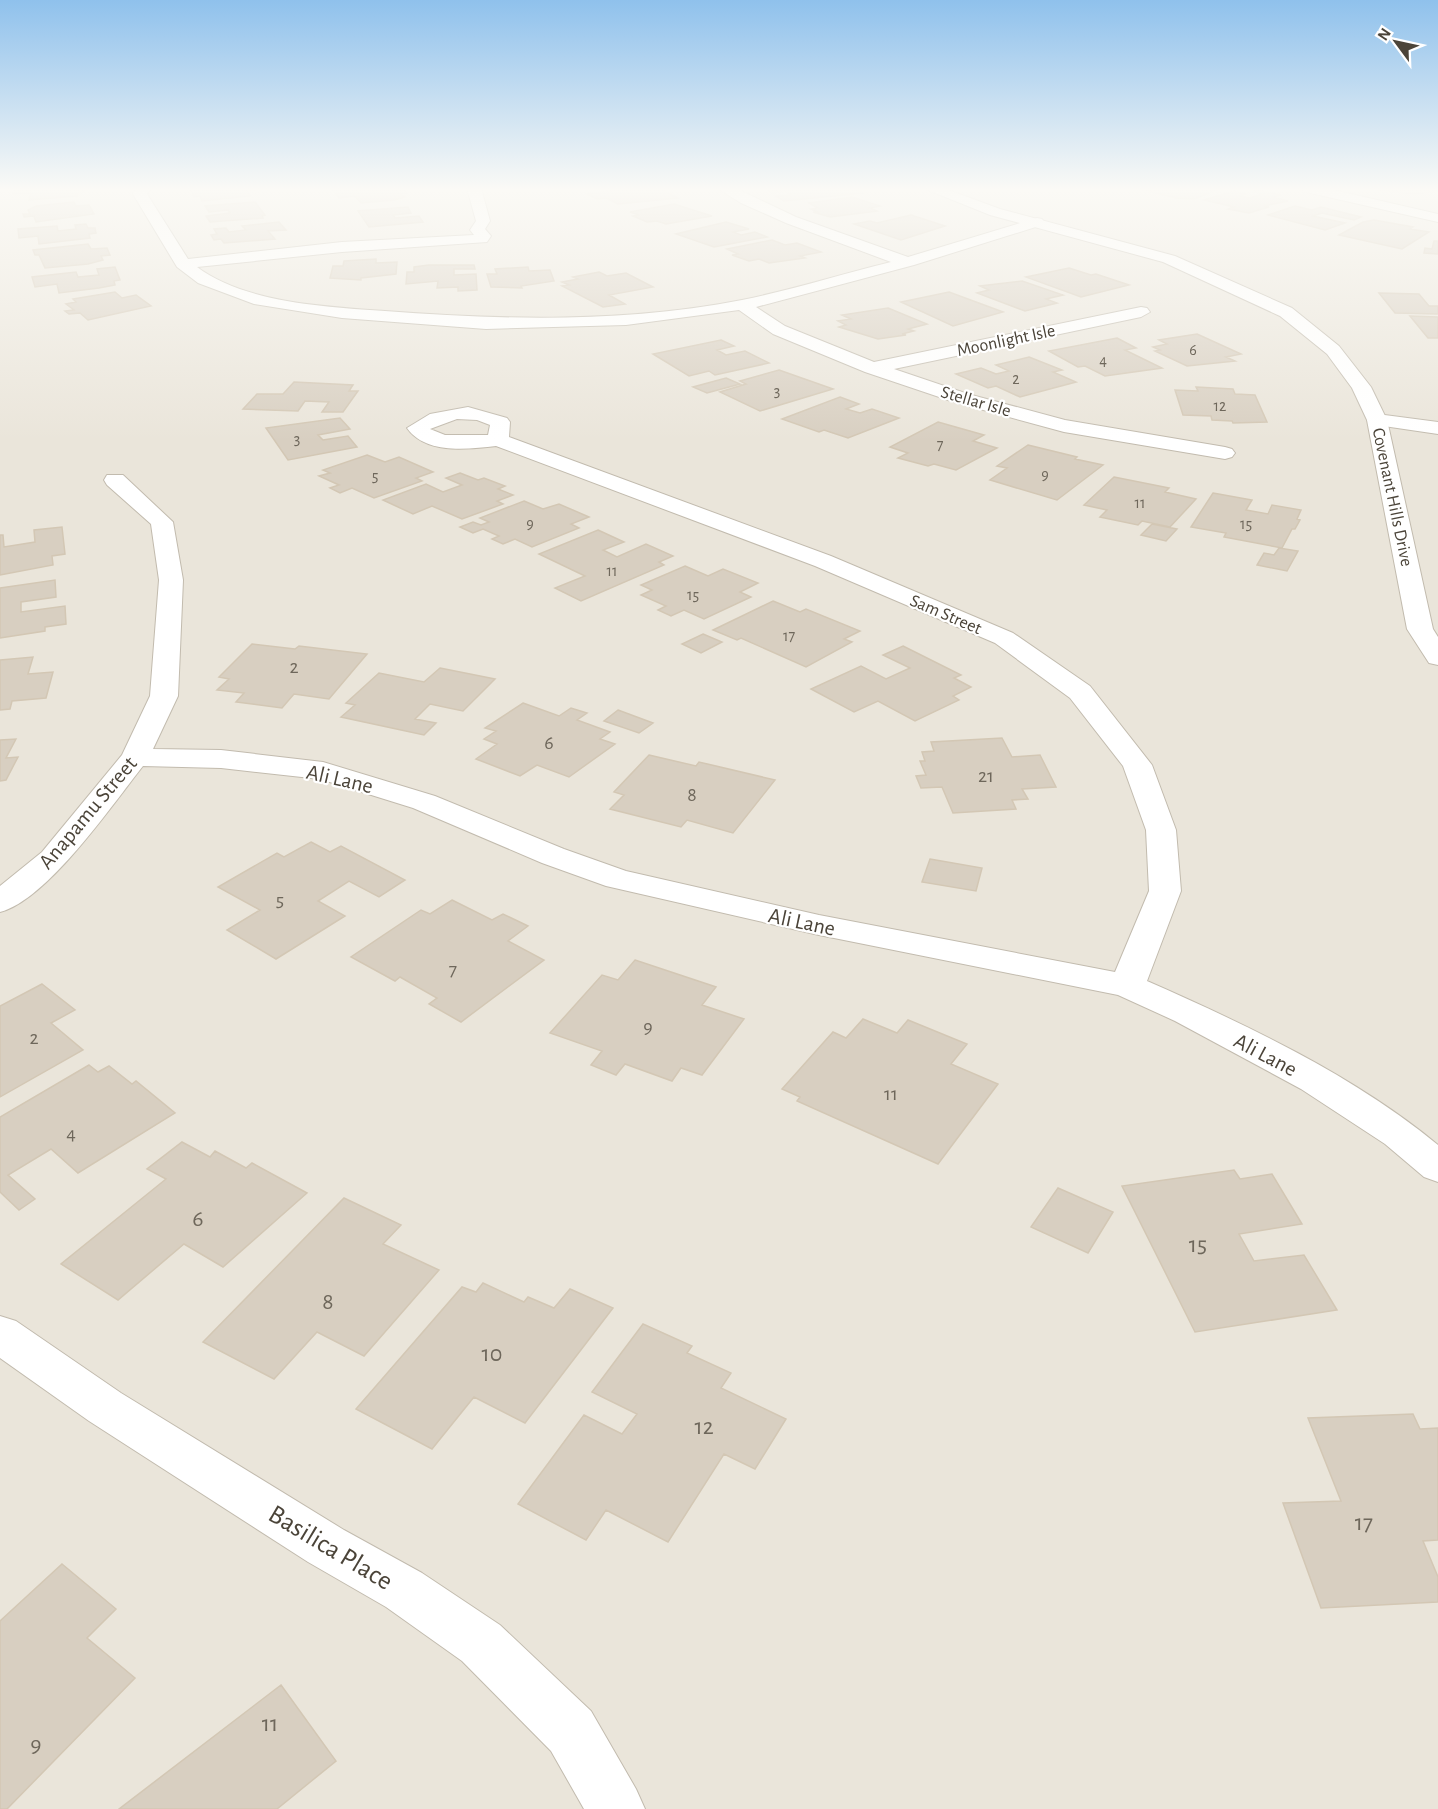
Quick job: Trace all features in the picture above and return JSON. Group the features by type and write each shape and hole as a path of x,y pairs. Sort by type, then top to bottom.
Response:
{"street":[{"path":"194,272 204,280 254,299 342,313 486,324 626,320 742,305 868,272"},
{"name":"Covenant Hills Drive","path":"1197,272 1286,312 1333,350 1361,387 1377,420 1420,629 1438,657"},
{"name":"Stellar Isle","path":"742,305 779,330 872,368 961,398 1064,426 1225,453"},
{"name":"Moonlight Isle","path":"872,368 1141,312"},
{"path":"1377,420 1438,428"},
{"name":"Sam Street","path":"498,440 823,561 1004,638 1080,692 1137,765 1161,830 1165,891 1127,986"},
{"name":"Anapamu Street","path":"0,902 53,859 135,757 164,696 171,580 162,522 115,480"},
{"name":"Ali Lane","path":"135,757 221,759 323,771 377,785 424,802 553,856 617,879 819,925 1127,986 1188,1012 1314,1080 1399,1134 1438,1167"},
{"name":"Basilica Place","path":"0,1334 105,1407 326,1546 404,1590 481,1643 571,1731 616,1809"}],"shaded area":[{"path":"0,272 1438,272 1438,1809 0,1809"}],"building":[{"path":"72,272 76,272 78,277 99,275 98,272 117,272 120,280 114,281 115,285 59,293 57,284 35,287 32,277"},
{"path":"331,272 396,272 361,278 361,280 330,278"},
{"path":"407,272 476,274 477,290 458,291 458,287 437,288 438,281 406,284"},
{"path":"551,272 554,281 521,286 522,288 491,287 487,274"},
{"path":"597,272 607,276 626,273 653,287 609,295 625,304 603,307 562,286 569,285 562,282 578,279 573,277"},
{"path":"1048,272 1083,272 1096,274 1129,285 1081,297 1026,277"},
{"path":"1022,281 1063,295 1046,299 1057,303 1025,311 977,293 989,290 980,286"},
{"path":"115,292 122,298 136,295 151,306 88,320 80,313 69,314 65,311 74,310 66,304 76,302 73,299"},
{"path":"949,292 1003,312 953,326 901,302"},
{"path":"1379,293 1419,294 1429,306 1438,306 1438,314 1395,313"},
{"path":"888,308 927,324 908,329 914,331 902,334 906,335 878,339 839,327 846,325 838,321 851,319 842,315"},
{"path":"1410,316 1438,317 1438,338 1428,338"},
{"path":"1197,334 1241,354 1226,357 1235,361 1187,366 1155,351 1160,350 1153,347 1167,344 1159,340"},
{"path":"1117,338 1136,348 1125,350 1162,368 1105,376 1085,366 1078,367 1049,351"},
{"path":"721,340 734,346 717,350 726,355 745,351 769,363 715,375 709,371 689,376 653,354"},
{"path":"1029,357 1062,370 1053,372 1076,382 1020,397 996,386 988,388 956,374 981,368 996,374 1009,371 996,365"},
{"path":"779,370 833,389 760,411 720,392 746,384 740,381"},
{"path":"726,378 740,384 707,393 693,387"},
{"path":"294,382 353,385 349,391 358,391 343,412 322,412 329,402 305,401 298,411 243,409 257,394 283,394"},
{"path":"1196,387 1233,389 1235,394 1255,395 1267,422 1233,423 1232,421 1212,420 1211,416 1183,415 1175,390 1198,391"},
{"path":"840,397 859,404 846,409 860,413 872,409 899,418 848,438 824,430 819,432 782,419"},
{"path":"340,418 350,429 318,435 323,440 348,436 357,447 288,460 266,428"},
{"path":"938,422 984,435 973,441 997,448 956,470 898,458 908,453 890,447"},
{"path":"1028,445 1103,465 1057,500 990,480 1007,468 997,466"},
{"path":"367,455 385,462 399,457 433,472 416,478 422,481 374,498 352,488 340,493 330,488 339,485 319,476 330,473 323,470"},
{"path":"460,473 478,480 484,478 505,486 498,489 513,495 497,501 503,504 462,519 432,506 413,514 383,500 426,484 443,492 462,485 446,478"},
{"path":"1114,477 1169,488 1165,492 1196,499 1170,527 1142,521 1138,525 1100,517 1107,510 1084,505"},
{"path":"1213,493 1252,500 1246,510 1268,514 1272,505 1301,510 1297,519 1300,520 1295,529 1292,529 1282,548 1224,537 1226,533 1191,527"},
{"path":"524,501 543,509 559,504 589,517 571,524 579,528 532,547 515,539 503,544 492,539 499,536 483,529 473,533 460,527 473,522 481,525 489,522 480,518"},
{"path":"1152,524 1177,529 1166,541 1141,535"},
{"path":"62,527 65,554 52,556 53,565 0,575 0,535 3,535 4,547 35,542 34,530"},
{"path":"598,530 624,542 603,550 617,557 646,544 673,556 659,562 664,565 581,601 555,588 585,576 539,554"},
{"path":"1279,548 1298,551 1287,571 1257,565 1264,553 1274,555"},
{"path":"685,566 708,576 723,569 758,583 740,592 751,597 704,619 684,610 671,616 658,610 666,606 641,595 652,590 641,585"},
{"path":"55,580 56,597 21,602 21,612 65,606 66,624 45,627 45,631 0,638 0,588"},
{"path":"773,601 800,612 806,609 860,631 844,639 852,642 806,667 741,638 737,640 713,630"},
{"path":"703,634 722,642 701,653 682,644"},
{"path":"252,644 295,649 299,646 367,654 329,699 294,694 282,708 236,702 244,693 217,690 229,679 219,677"},
{"path":"903,646 961,675 954,678 971,687 953,696 959,700 915,721 878,701 854,712 811,689 861,666 886,679 910,668 883,655"},
{"path":"33,657 28,674 53,672 46,698 12,701 10,709 0,710 0,660"},
{"path":"440,668 495,679 463,711 430,704 415,719 436,723 424,735 341,717 355,705 346,703 379,673 424,682"},
{"path":"523,703 559,716 571,708 587,713 577,720 610,732 600,739 615,744 569,777 537,765 520,776 476,759 497,744 484,739 496,731 485,728"},
{"path":"618,710 653,723 639,733 604,721"},
{"path":"1002,738 1012,757 1040,755 1056,787 1022,789 1028,799 1012,800 1016,809 953,813 942,787 921,788 916,776 926,775 920,761 925,761 922,752 934,751 931,742"},
{"path":"16,739 6,758 18,757 6,780 0,781 0,740"},
{"path":"649,755 696,766 699,762 775,780 733,833 687,820 681,827 610,809 624,795 614,792"},
{"path":"311,842 330,852 341,846 405,880 379,897 349,881 318,901 345,916 276,959 227,930 260,910 218,887 277,853 284,857"},
{"path":"930,859 982,868 976,891 922,882"},
{"path":"452,900 492,920 503,914 528,926 508,941 544,960 461,1022 429,1004 437,998 400,977 395,981 351,957 421,910 430,914"},
{"path":"635,960 716,987 702,1005 744,1019 702,1075 681,1068 672,1081 625,1064 616,1075 591,1065 602,1051 550,1033 602,975 618,980"},
{"path":"42,984 75,1010 51,1023 83,1050 0,1097 0,1006"},
{"path":"863,1019 897,1033 908,1020 967,1044 951,1064 998,1084 938,1164 797,1101 800,1097 782,1089 833,1032 846,1038"},
{"path":"89,1065 98,1072 109,1066 132,1084 136,1081 175,1113 78,1173 51,1149 8,1175 35,1199 19,1210 0,1192 0,1117"},
{"path":"182,1142 210,1157 215,1151 246,1168 252,1163 307,1193 223,1267 184,1244 118,1300 61,1264 166,1179 147,1169"},
{"path":"1234,1170 1240,1179 1272,1174 1302,1224 1239,1234 1254,1261 1304,1255 1337,1310 1195,1332 1122,1186"},
{"path":"1058,1188 1113,1212 1088,1253 1031,1227"},
{"path":"344,1198 401,1225 383,1244 439,1270 364,1356 317,1332 274,1379 203,1342"},
{"path":"483,1283 524,1302 528,1297 554,1308 570,1289 613,1308 525,1423 474,1397 432,1449 356,1409 462,1287 476,1292"},
{"path":"643,1324 692,1346 687,1353 731,1373 721,1388 786,1419 755,1469 724,1454 668,1542 606,1510 586,1540 518,1504 584,1415 622,1434 637,1414 592,1392"},
{"path":"1413,1414 1420,1429 1438,1428 1438,1540 1423,1541 1438,1577 1438,1602 1321,1608 1283,1503 1341,1501 1308,1418"},
{"path":"62,1564 116,1609 87,1638 135,1678 7,1809 0,1809 0,1621"},
{"path":"281,1685 336,1761 277,1809 119,1809"}]}
